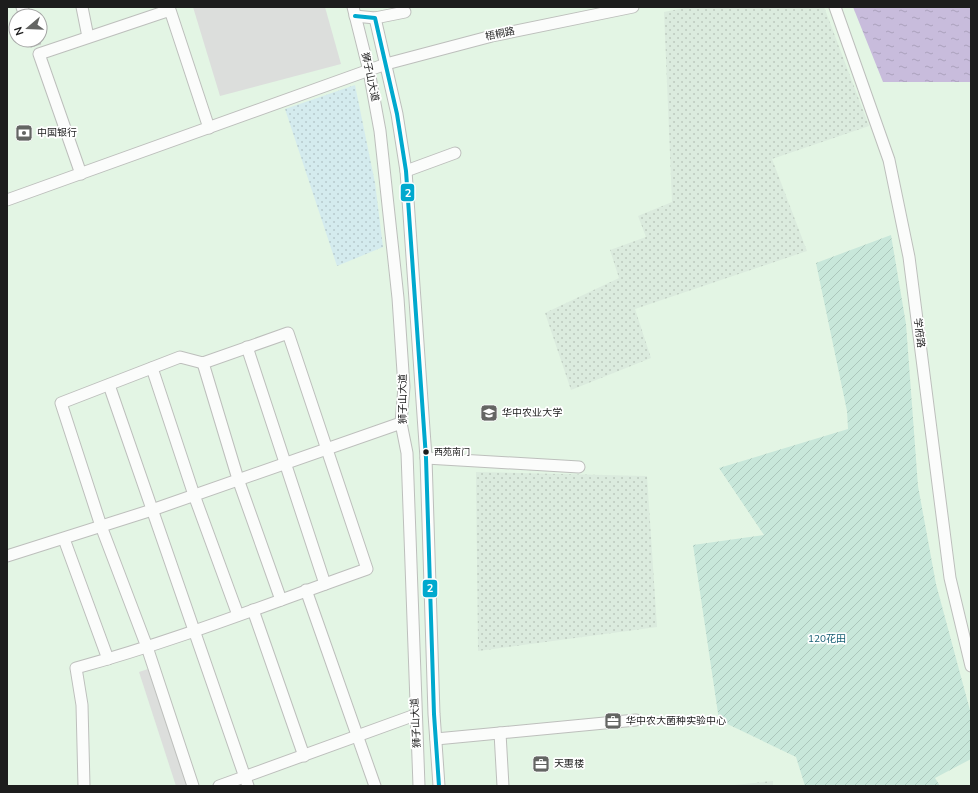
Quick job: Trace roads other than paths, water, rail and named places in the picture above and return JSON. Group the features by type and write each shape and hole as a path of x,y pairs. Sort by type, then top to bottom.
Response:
{"street":[{"path":"82,7 88,37"},
{"name":"梧桐路","path":"7,200 386,64 492,36 633,7"},
{"name":"学府路","path":"835,7 889,160 909,256 950,578 971,666"},
{"path":"81,174 38,50 88,37 170,10 208,128"},
{"name":"狮子山大道","path":"354,11 375,18 397,114 406,171 426,458 439,786"},
{"name":"狮子山大道","path":"354,11 369,71 380,131 397,290 404,387 402,423 407,453 415,715 420,786"},
{"path":"375,18 404,12"},
{"path":"406,171 455,153"},
{"path":"84,786 82,705 76,668 147,647 195,631 367,569 325,448 288,334 203,363 180,357 61,403 101,526 147,647 193,786"},
{"path":"247,347 325,584"},
{"path":"203,363 238,479 281,600"},
{"path":"152,368 194,495 238,615"},
{"path":"109,385 246,781"},
{"path":"7,556 152,510 325,448 402,423"},
{"path":"426,458 580,467"},
{"path":"64,539 108,659"},
{"path":"306,590 375,786"},
{"path":"253,610 304,756"},
{"path":"219,786 246,781 304,756 415,715"},
{"path":"436,739 636,720"},
{"path":"500,733 504,786"}],"water":[{"path":"853,7 971,7 971,82 883,82"}],"place":[{"name":"中国银行","path":"24,133"},
{"name":"华中农业大学","path":"489,413"},
{"name":"西苑南门","path":"426,452"},
{"name":"华中农大菌种实验中心","path":"613,721"},
{"name":"天惠楼","path":"541,764"}],"park label":[{"name":"120花田","path":"827,639"}]}
